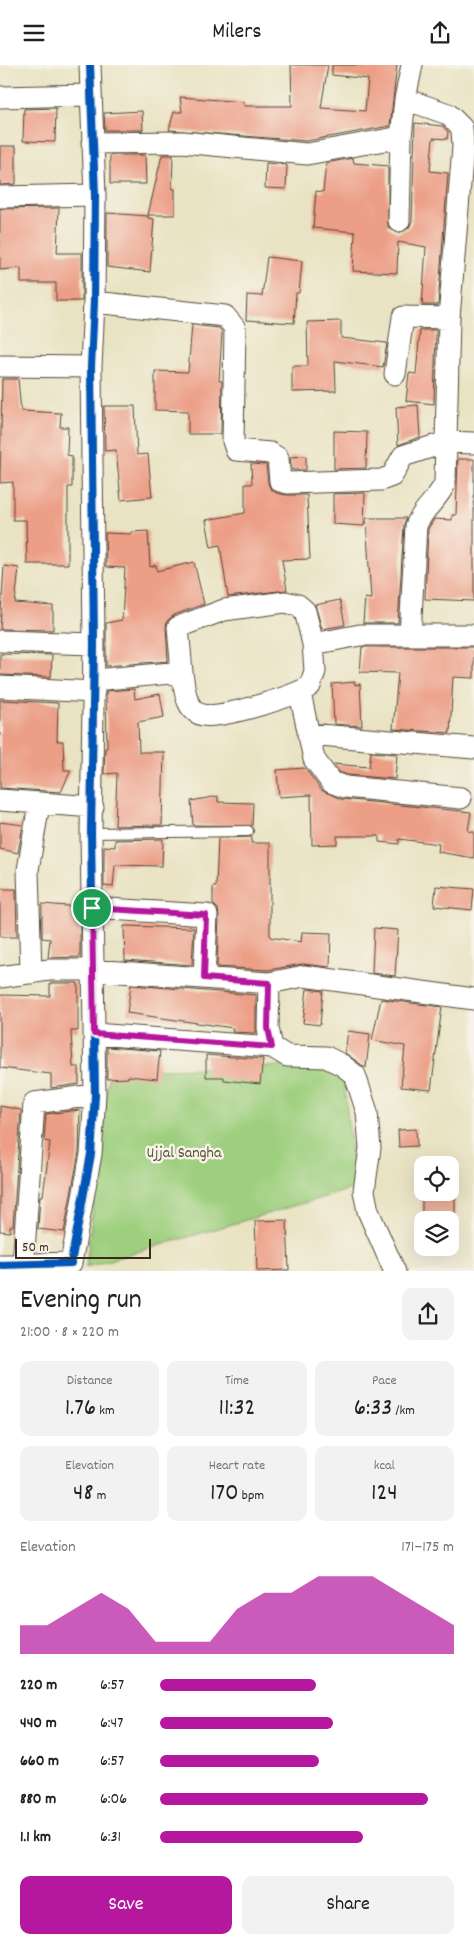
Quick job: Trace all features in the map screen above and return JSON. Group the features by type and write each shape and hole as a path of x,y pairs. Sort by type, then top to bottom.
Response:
{"street":[{"path":"0,1265 71,1267 90,1154 95,1095 91,833 94,686 91,367 94,302 94,195 90,65"},
{"path":"399,221 401,137 405,99 412,65"},
{"path":"0,97 90,95"},
{"path":"405,99 448,114 462,129 463,147 449,318 445,483 441,493 420,515 416,526 410,635"},
{"path":"92,143 182,142 307,155 401,137"},
{"path":"0,197 94,195"},
{"path":"94,302 225,316 235,328 233,441 236,449 270,453 278,458 280,481 287,483 381,480 392,475 403,455 446,442 474,443"},
{"path":"395,374 403,317 449,318"},
{"path":"0,366 91,367"},
{"path":"285,602 298,605 305,611 313,644 314,671 310,686 300,693 260,705 202,715 194,709 185,696 178,627 224,610 285,602"},
{"path":"313,644 360,635 474,635"},
{"path":"0,641 94,644"},
{"path":"0,687 94,686 182,672"},
{"path":"300,693 314,759 331,783 345,787 460,798"},
{"path":"308,734 474,748"},
{"path":"0,800 93,807"},
{"path":"30,973 28,870 39,804"},
{"path":"92,908 206,915 204,978"},
{"path":"0,977 49,970 93,970 269,983 304,976 474,999"},
{"path":"269,983 268,1028 272,1047"},
{"path":"94,1034 272,1047 287,1056 326,1057 355,1075 367,1112 370,1147 364,1191 377,1233 396,1271"},
{"path":"23,1266 34,1103 95,1095"}],"lane":[{"path":"91,833 248,831"}],"green space":[{"name":"Ujjal Sangha","path":"342,1065 355,1188 86,1267 109,1070"}],"building":[{"path":"291,65 328,65 321,108 365,111 368,79 332,75 332,65 397,65 390,126 306,141 169,130 174,112 182,112 180,97 244,102 244,106 292,106"},
{"path":"56,108 55,142 23,141 24,109"},
{"path":"142,111 143,130 105,130 104,113"},
{"path":"415,123 442,126 448,132 447,139 433,138 430,171 448,173 438,305 422,305 426,247 398,242 397,273 353,271 355,232 313,228 316,191 323,192 326,163 353,158 354,163 388,166 388,227 398,233 409,228 412,221"},
{"path":"0,146 16,146 16,184 0,185"},
{"path":"110,155 145,155 146,184 110,184"},
{"path":"162,155 173,155 172,189 175,189 175,215 148,215"},
{"path":"266,163 287,165 286,189 265,188"},
{"path":"59,208 57,253 82,253 82,301 56,301 56,283 21,283 21,268 0,270 0,209"},
{"path":"107,213 148,216 148,218 154,219 150,272 107,267"},
{"path":"267,257 302,261 299,293 296,293 294,323 246,320 247,295 262,296"},
{"path":"341,321 341,338 387,343 383,367 335,361 336,391 292,392 292,366 308,366 307,322"},
{"path":"192,325 219,328 222,332 219,381 222,381 221,434 188,434 188,411 155,410 155,371 188,372"},
{"path":"420,330 436,330 434,404 406,401 409,373 416,374"},
{"path":"2,379 18,379 21,411 61,413 60,427 68,427 67,455 72,456 72,487 68,487 68,564 27,564 26,520 13,520 13,482 0,483"},
{"path":"418,405 420,437 398,445 396,407"},
{"path":"104,406 135,406 137,455 148,454 152,497 121,500 116,450 105,451"},
{"path":"334,431 367,432 366,468 334,469"},
{"path":"306,456 306,470 292,470 290,457"},
{"path":"458,459 474,459 474,601 425,599 428,529 434,519 452,520 452,515 456,515"},
{"path":"251,464 266,465 268,483 270,488 276,493 307,495 310,559 282,560 287,590 228,597 220,545 211,547 206,520 245,513 245,484 252,484"},
{"path":"365,493 364,526 333,524 333,494"},
{"path":"366,518 406,518 398,623 363,623 365,598 371,599"},
{"path":"148,531 150,567 156,565 157,571 194,562 204,604 174,615 167,621 168,661 106,666 106,623 122,620 125,568 106,567 105,533 132,534 132,532"},
{"path":"4,566 19,568 15,603 53,606 53,630 0,629"},
{"path":"340,600 345,625 322,629 315,605"},
{"path":"362,647 474,647 474,678 453,677 450,733 393,729 398,673 360,672"},
{"path":"0,654 52,655 51,677 0,675"},
{"path":"355,682 355,685 360,684 362,726 334,724 332,684"},
{"path":"134,689 135,699 160,694 164,717 138,722 139,752 164,752 162,825 115,826 117,773 104,774 105,748 107,748 106,691"},
{"path":"0,700 58,703 57,741 63,741 64,770 71,770 61,792 0,788"},
{"path":"371,752 397,754 395,779 348,775 339,772 334,764 369,767"},
{"path":"305,768 321,790 341,799 471,812 468,831 474,832 474,858 438,852 439,844 399,839 399,844 379,842 379,836 337,836 337,844 312,845 311,795 279,797 277,770"},
{"path":"218,796 218,802 253,803 252,826 193,825 191,801"},
{"path":"0,822 23,825 18,853 0,849"},
{"path":"252,837 251,843 270,843 270,937 301,942 302,932 331,933 330,967 302,964 268,970 217,967 219,916 218,909 213,904 213,887 216,887 218,838"},
{"path":"163,839 162,866 115,865 113,887 104,886 104,846 115,847 115,840"},
{"path":"436,886 474,889 472,910 434,906"},
{"path":"0,889 16,889 17,937 0,937"},
{"path":"42,904 80,907 80,957 48,958 50,939 42,938"},
{"path":"124,926 194,928 192,965 125,960"},
{"path":"374,928 398,930 395,976 372,973"},
{"path":"50,983 78,983 78,1031 71,1031 73,1067 79,1067 79,1084 51,1088 51,1074 0,1068 0,995 50,996"},
{"path":"131,985 256,995 256,1033 232,1032 233,1028 127,1013"},
{"path":"307,989 323,991 320,1025 303,1023"},
{"path":"381,999 442,1007 431,1090 401,1087 405,1046 372,1040"},
{"path":"348,1031 370,1034 366,1068 345,1053"},
{"path":"107,1047 160,1051 157,1079 128,1076 128,1078 107,1079"},
{"path":"206,1055 263,1059 260,1084 224,1080 224,1077 206,1077"},
{"path":"0,1106 21,1110 13,1226 10,1226 10,1232 0,1231"},
{"path":"80,1110 79,1152 64,1232 38,1229 40,1196 43,1196 50,1142 44,1141 46,1114"},
{"path":"416,1129 417,1146 399,1147 398,1130"},
{"path":"422,1201 455,1201 455,1211 422,1211"},
{"path":"287,1220 289,1270 257,1271 255,1221"}],"cycle path":[{"path":"0,1265 71,1263 91,1154 95,1095 91,833 94,644 91,367 95,195 90,65"}],"route":[{"path":"92,908 206,915 204,978 269,983 268,1028 272,1047 94,1034 92,908"}]}
